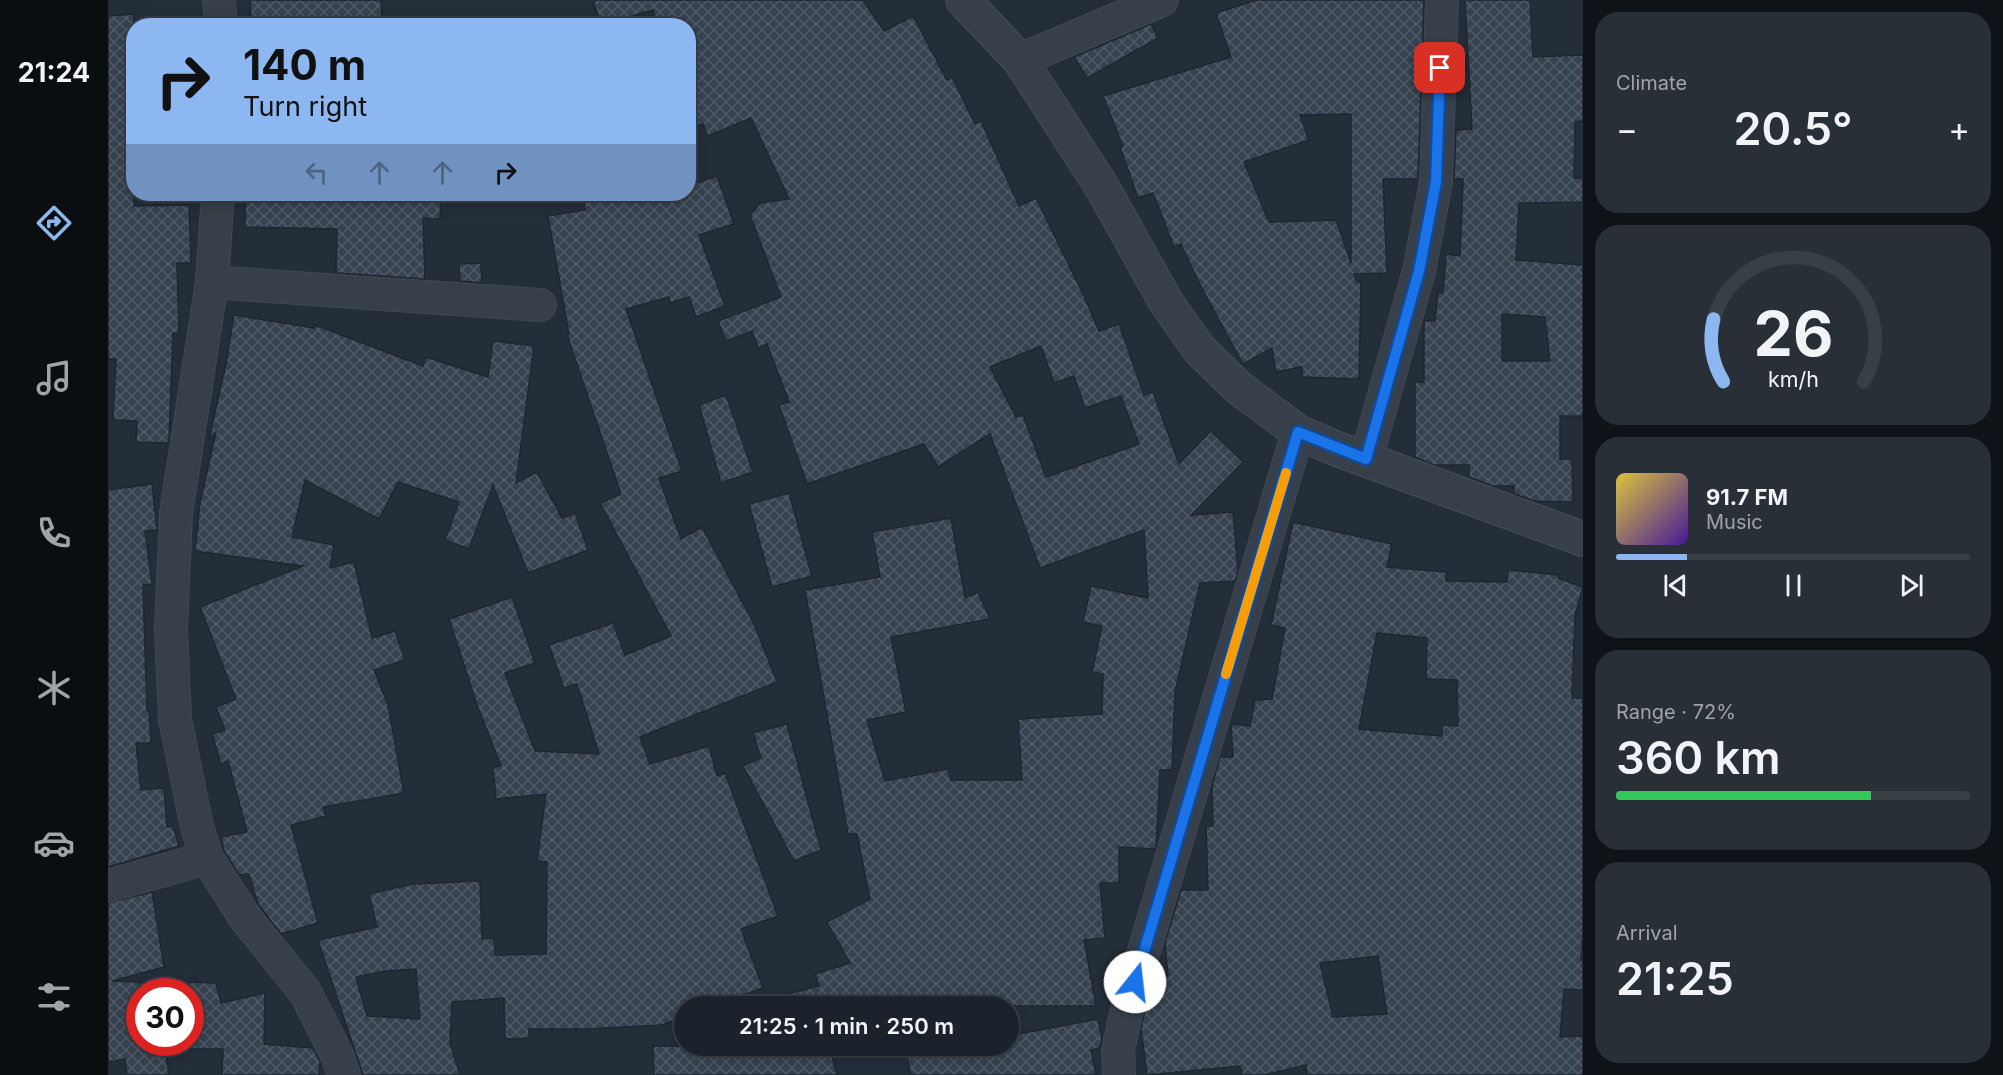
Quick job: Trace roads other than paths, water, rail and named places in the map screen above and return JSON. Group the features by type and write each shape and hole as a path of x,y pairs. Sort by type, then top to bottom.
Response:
{"street":[{"path":"219,0 220,18"},
{"path":"963,0 1020,60 1102,187 1166,302 1199,350 1239,388 1298,432 1583,539"},
{"path":"1020,60 1162,0"},
{"path":"1366,459 1419,271 1436,182 1442,0"},
{"path":"218,201 212,282 176,513 171,629 175,719 197,827 207,858 246,919 305,992 338,1057 344,1075"},
{"path":"212,282 540,305"},
{"path":"1119,1075 1118,1050 1128,1005 1298,432"},
{"path":"108,886 207,858"}]}
